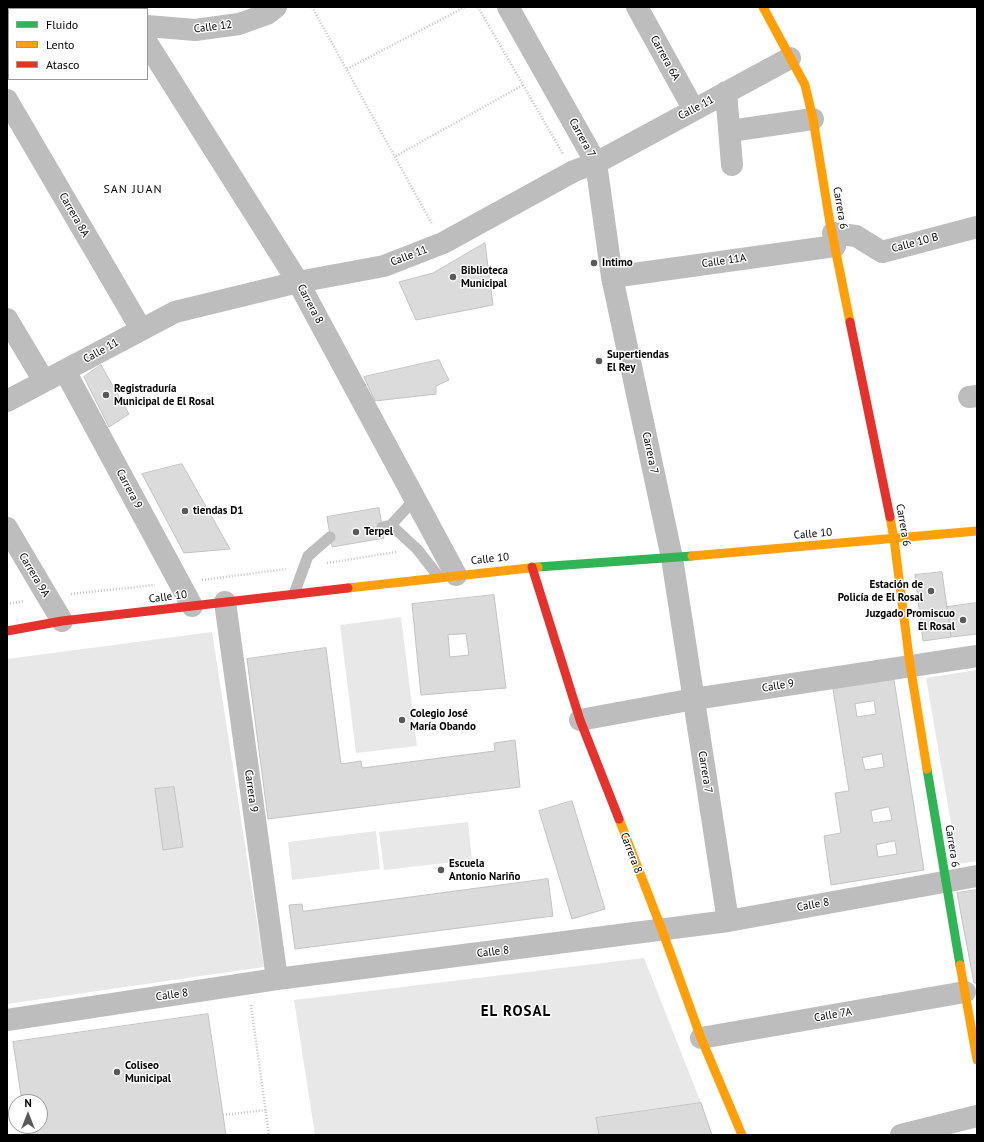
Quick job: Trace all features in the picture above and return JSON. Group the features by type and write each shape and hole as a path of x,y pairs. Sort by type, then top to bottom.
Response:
{"street":[{"name":"Calle 12","path":"148,26 195,30 238,24 267,14 276,7"},
{"name":"Carrera 7","path":"508,7 596,163 612,277 672,558 728,921"},
{"name":"Carrera 6A","path":"637,7 694,110"},
{"name":"Carrera 6","path":"763,7 806,85 813,119 834,239 894,539 910,665 945,881 977,1060"},
{"name":"Carrera 8","path":"148,45 298,282 415,499 447,576"},
{"name":"Calle 11","path":"7,401 175,312 298,282 384,266 443,243 574,171 596,163 790,58"},
{"path":"726,92 732,165"},
{"name":"Carrera 8A","path":"7,100 141,330"},
{"path":"730,131 813,119"},
{"name":"Calle 10 B","path":"834,239 856,236 882,252 977,227"},
{"name":"Calle 11A","path":"612,277 834,239"},
{"path":"7,319 44,381"},
{"name":"Carrera 9","path":"65,371 192,606"},
{"name":"Carrera 9A","path":"7,528 62,621"},
{"name":"Calle 10","path":"7,631 62,621 532,567 672,558 977,531"},
{"name":"Carrera 8","path":"532,567 580,720 662,930 702,1038 742,1135"},
{"name":"Carrera 9","path":"225,602 277,980"},
{"name":"Calle 9","path":"580,720 694,699 977,656"},
{"name":"Calle 8","path":"7,1020 277,980 728,921 977,876"},
{"name":"Calle 7A","path":"702,1038 965,992"},
{"path":"901,1135 977,1116"}],"lane":[{"path":"415,499 387,526 417,549 447,576"},
{"path":"294,594 308,556 330,537"}],"path":[{"path":"312,7 443,243"},
{"path":"347,69 464,7"},
{"path":"478,7 574,171"},
{"path":"396,156 523,85"},
{"path":"7,604 47,596 179,583 417,549"},
{"path":"250,1002 269,1135"},
{"path":"222,1115 266,1110"}],"shaded area":[{"path":"401,617 417,746 356,753 340,625"},
{"path":"212,632 264,967 7,1004 7,659"},
{"path":"977,670 977,861 958,864 926,678"},
{"path":"468,822 472,860 384,870 379,832"},
{"path":"376,831 380,869 292,880 288,842"},
{"path":"644,958 701,1103 596,1118 599,1135 315,1135 294,1000"}],"building":[{"name":"Biblioteca Municipal","path":"485,243 493,305 416,320 399,282 433,273"},
{"path":"439,360 449,380 436,386 436,394 375,401 364,377"},
{"name":"Registraduría Municipal de El Rosal","path":"101,365 129,414 109,427 84,377"},
{"name":"tiendas D1","path":"182,464 230,549 184,553 142,474"},
{"name":"Terpel","path":"379,508 384,538 332,547 327,517"},
{"name":"Estación de Policía de El Rosal","path":"942,572 951,637 923,641 915,575"},
{"path":"494,595 506,688 421,695 412,604","holes":["466,634 469,655 450,657 448,635"]},
{"name":"Juzgado Promiscuo El Rosal","path":"977,603 977,634 951,637 947,607"},
{"path":"326,648 341,764 361,761 362,768 495,751 494,743 515,740 520,787 268,819 247,659"},
{"path":"894,680 924,870 831,885 824,836 841,833 835,793 849,791 833,689","holes":["874,701 876,714 857,717 855,704","882,754 884,767 865,770 862,758","889,807 892,820 873,823 871,811","895,841 897,854 878,857 876,845"]},
{"path":"174,787 183,847 163,850 155,789"},
{"path":"572,801 605,909 572,919 539,811"},
{"path":"548,879 553,916 295,949 289,905 302,904 303,911"},
{"path":"977,890 977,983 974,983 957,893"},
{"name":"Coliseo Municipal","path":"208,1014 226,1135 27,1135 48,1134 48,1094 21,1094 13,1042"},
{"path":"701,1103 712,1135 599,1135 596,1118"}],"traffic: fast":[{"path":"538,567 692,556"},
{"path":"927,769 960,965"}],"traffic: slow":[{"path":"763,7 805,85 813,119 830,223 850,322"},
{"path":"890,517 910,665 927,769"},
{"path":"692,556 977,531"},
{"path":"348,588 538,567"},
{"path":"619,819 662,930 701,1038 742,1135"},
{"path":"960,965 977,1060"}],"traffic: jam":[{"path":"850,322 890,517"},
{"path":"532,567 580,720 619,819"},
{"path":"7,631 62,621 348,588"}],"place":[{"name":"Intimo","path":"594,263"},
{"name":"Biblioteca Municipal","path":"453,277"},
{"name":"Supertiendas El Rey","path":"599,361"},
{"name":"Registraduría Municipal de El Rosal","path":"106,395"},
{"name":"tiendas D1","path":"185,511"},
{"name":"Terpel","path":"356,532"},
{"name":"Estación de Policía de El Rosal","path":"931,591"},
{"name":"Juzgado Promiscuo El Rosal","path":"963,620"},
{"name":"Colegio José María Obando","path":"402,720"},
{"name":"Escuela Antonio Nariño","path":"441,870"},
{"name":"Coliseo Municipal","path":"117,1072"}],"district":[{"name":"SAN JUAN","path":"133,190"},
{"name":"EL ROSAL","path":"516,1012"}]}
